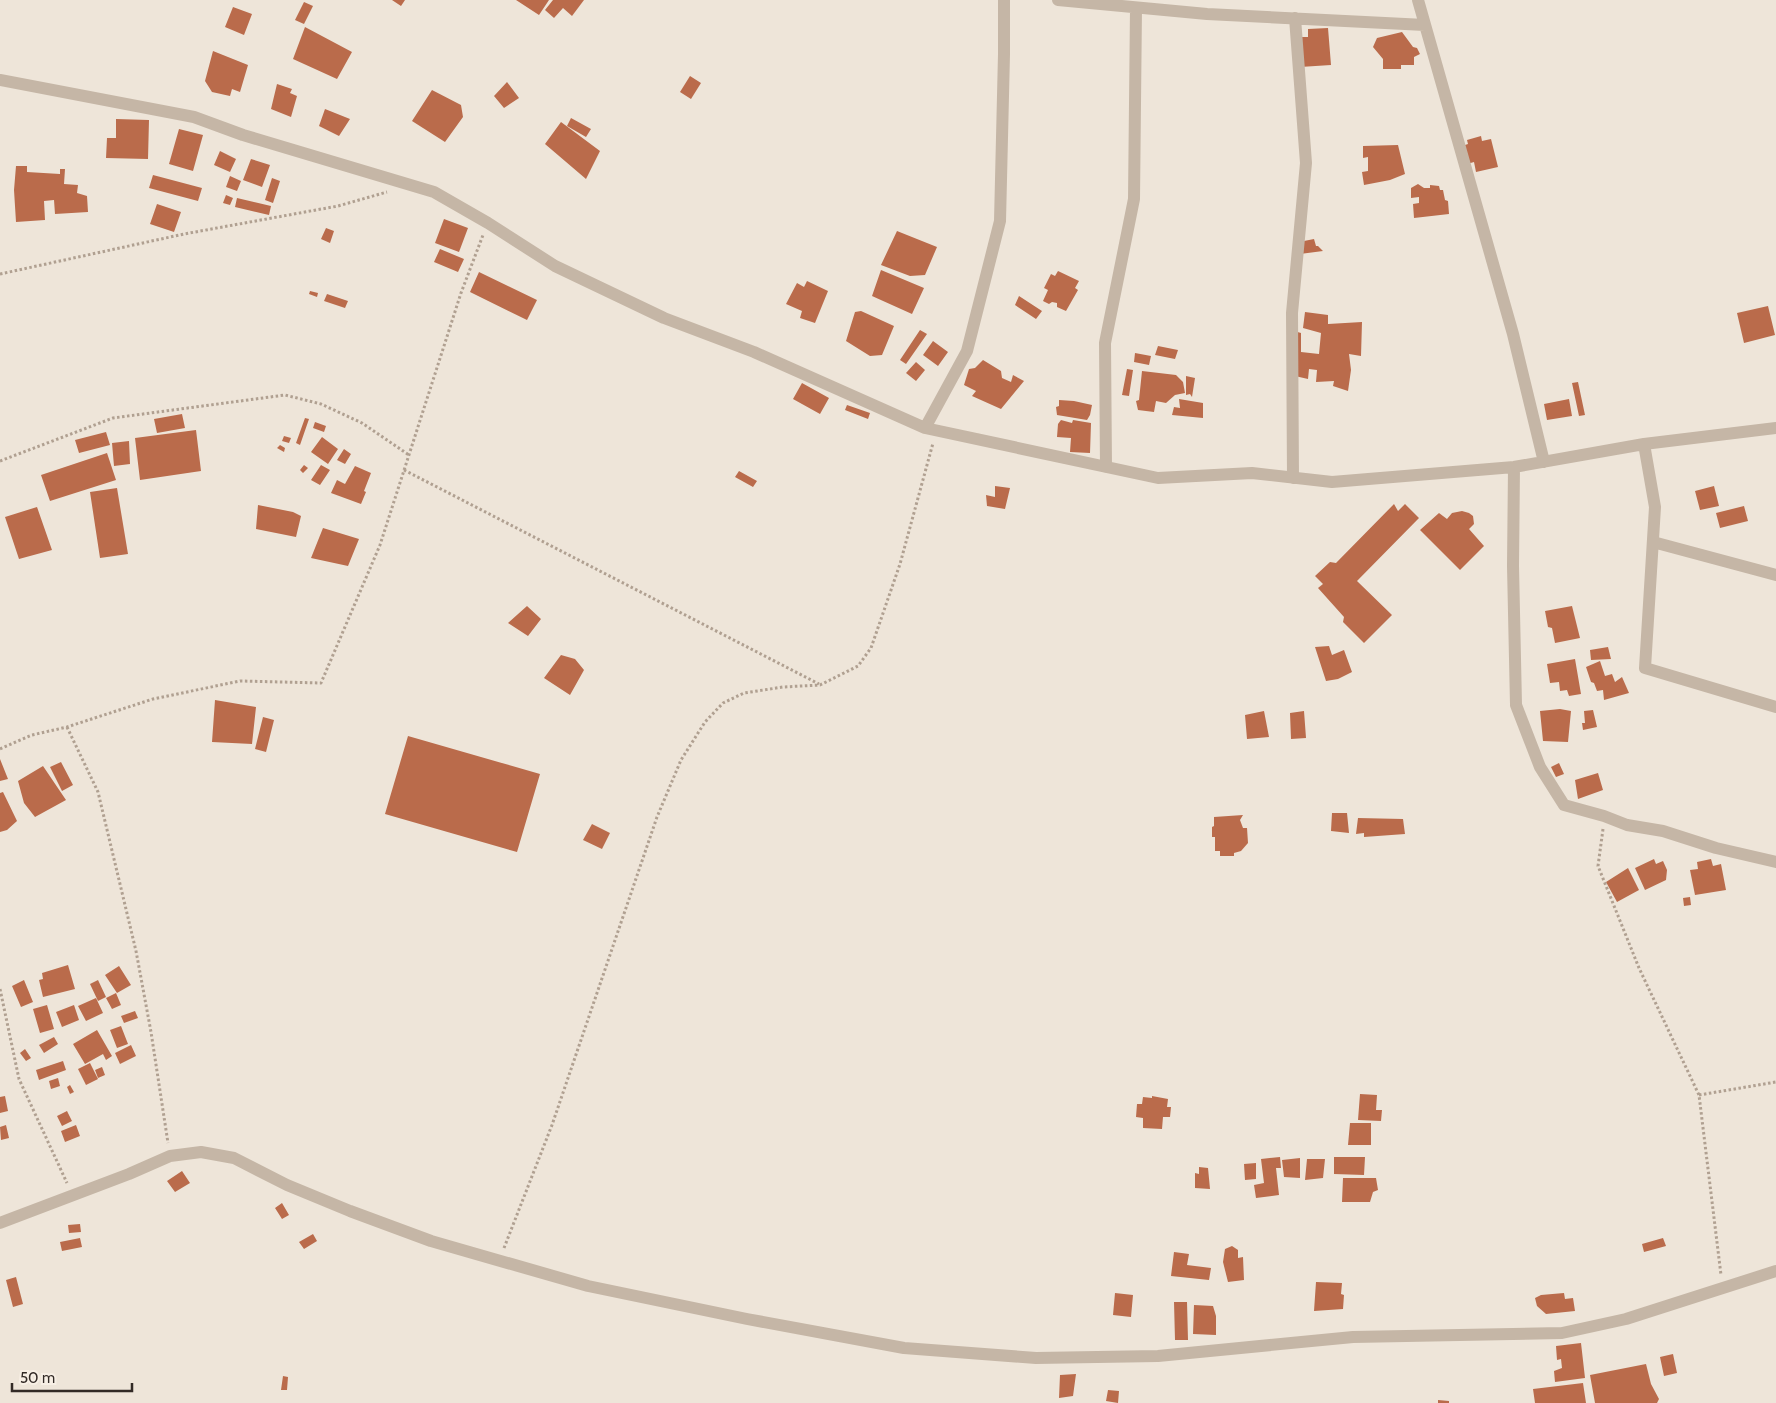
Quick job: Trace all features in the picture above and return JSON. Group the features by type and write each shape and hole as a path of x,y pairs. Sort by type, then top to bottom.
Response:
{"street":[{"path":"931,429 967,351 1000,221 1004,0"},
{"path":"1058,0 1102,2 1136,8 1207,14 1425,25"},
{"path":"1418,0 1512,334 1544,462"},
{"path":"1106,467 1106,343 1134,199 1136,8"},
{"path":"1293,478 1292,313 1306,164 1294,18"},
{"path":"0,80 194,117 244,135 434,192 488,223 555,266 664,318 754,352 931,429 1158,478 1252,473 1332,482 1514,467 1644,444 1776,428"},
{"path":"1644,444 1655,507 1645,668 1776,707"},
{"path":"1514,467 1513,566 1516,705 1540,767 1564,805 1604,816 1627,825 1663,831 1716,848 1776,862"},
{"path":"1653,542 1776,575"},
{"path":"0,1223 129,1174 170,1156 201,1152 234,1158 287,1185 431,1241 588,1286 747,1319 894,1346 1036,1358 1158,1356 1354,1337 1562,1333 1626,1319 1776,1271"}],"path":[{"path":"0,274 184,234 338,206 411,185"},
{"path":"0,749 32,735 67,727 153,699 240,681 321,683 380,545 462,293 488,223"},
{"path":"0,461 113,418 285,395 321,404 362,423 409,455"},
{"path":"499,1260 552,1125 657,817 681,760 705,722 723,703 744,693 782,687 820,685 858,666 871,648 900,564 931,429"},
{"path":"404,470 820,685"},
{"path":"67,727 98,792 136,951 151,1032 170,1156"},
{"path":"1604,816 1598,866 1639,968 1699,1095 1723,1288"},
{"path":"0,989 19,1079 72,1195"},
{"path":"1699,1095 1776,1082"}],"building":[{"path":"392,0 405,0 401,6"},
{"path":"516,0 549,0 539,15"},
{"path":"553,0 584,0 572,16 563,8 554,18 545,10"},
{"path":"304,2 313,6 304,24 295,20"},
{"path":"233,7 252,14 244,35 225,27"},
{"path":"305,27 352,52 337,79 293,59"},
{"path":"1328,28 1331,65 1300,67 1300,37 1308,37 1308,29"},
{"path":"1402,32 1420,54 1414,57 1414,65 1401,65 1401,69 1383,69 1383,59 1373,47 1377,38"},
{"path":"213,51 248,65 240,92 232,89 230,96 212,92 205,81"},
{"path":"690,76 701,83 691,99 680,92"},
{"path":"507,82 519,98 504,108 494,96"},
{"path":"277,84 292,89 290,93 297,96 291,117 271,109"},
{"path":"432,90 461,105 463,117 445,142 412,121"},
{"path":"325,109 350,119 339,136 319,126"},
{"path":"571,118 591,129 586,137 567,126"},
{"path":"116,119 149,120 148,159 106,158 107,138 116,138"},
{"path":"561,122 600,151 586,179 545,144"},
{"path":"179,129 203,135 193,171 169,164"},
{"path":"1481,136 1482,141 1491,139 1498,167 1476,172 1474,162 1467,164 1462,146 1468,144 1467,140"},
{"path":"1398,145 1405,174 1390,180 1364,185 1362,172 1368,171 1368,157 1363,158 1363,146"},
{"path":"220,151 236,159 230,172 214,165"},
{"path":"251,159 270,165 262,187 243,180"},
{"path":"16,166 27,166 27,172 60,174 60,169 65,169 64,184 78,185 77,193 87,196 88,212 55,214 54,200 44,201 45,220 16,222 14,190"},
{"path":"153,175 202,188 198,201 149,188"},
{"path":"230,176 241,181 237,191 226,187"},
{"path":"272,178 280,181 273,203 265,200"},
{"path":"1418,184 1424,188 1430,188 1430,185 1439,186 1440,190 1443,190 1445,200 1448,201 1449,214 1414,218 1413,204 1419,203 1419,197 1411,198 1411,188"},
{"path":"226,195 233,198 230,205 223,203"},
{"path":"237,198 271,206 269,215 235,207"},
{"path":"157,204 181,212 174,232 150,224"},
{"path":"444,219 468,228 459,252 435,243"},
{"path":"326,228 334,231 330,243 321,239"},
{"path":"897,231 937,247 925,275 910,276 881,265"},
{"path":"1314,239 1316,246 1323,251 1300,254 1299,242"},
{"path":"440,249 464,259 458,272 434,262"},
{"path":"881,270 924,288 912,314 872,296"},
{"path":"1058,271 1079,281 1075,288 1078,290 1066,311 1057,307 1057,303 1052,302 1049,304 1043,301 1048,290 1044,288 1051,274 1055,276"},
{"path":"479,272 537,300 527,320 470,292"},
{"path":"807,281 828,291 815,323 800,318 802,311 786,304 797,283 804,287"},
{"path":"310,291 318,293 317,297 309,294"},
{"path":"327,294 348,301 345,308 324,301"},
{"path":"1019,296 1042,311 1036,319 1015,305"},
{"path":"1768,306 1775,335 1744,343 1737,313"},
{"path":"861,311 894,326 882,355 870,356 846,341 855,312"},
{"path":"1305,312 1328,315 1328,324 1362,322 1361,356 1349,354 1351,370 1348,391 1333,386 1334,381 1316,382 1317,370 1309,369 1308,379 1295,376 1294,331 1301,333 1301,352 1319,354 1321,333 1303,328"},
{"path":"920,330 927,334 906,364 900,360"},
{"path":"933,341 948,352 938,366 923,355"},
{"path":"1158,346 1178,350 1175,359 1155,355"},
{"path":"1135,353 1151,356 1149,365 1134,362"},
{"path":"983,360 1001,371 1002,378 1011,382 1013,375 1024,381 1001,409 972,396 976,391 964,385 969,369 975,368"},
{"path":"916,362 925,370 916,381 906,373"},
{"path":"1127,369 1133,370 1129,396 1122,395"},
{"path":"1142,371 1176,375 1183,382 1185,393 1175,395 1166,403 1156,401 1154,412 1138,410 1136,401 1139,400"},
{"path":"1186,376 1195,378 1192,397 1190,394 1186,395"},
{"path":"1578,382 1585,415 1579,416 1572,383"},
{"path":"802,383 829,398 820,414 793,399"},
{"path":"1179,399 1203,403 1203,418 1172,415 1174,407 1180,408"},
{"path":"1569,399 1572,416 1547,420 1544,404"},
{"path":"1059,400 1092,405 1090,415 1087,420 1057,415 1056,407 1059,406"},
{"path":"847,405 870,413 868,419 845,410"},
{"path":"182,414 185,428 157,433 154,419"},
{"path":"305,418 309,419 300,445 296,443"},
{"path":"1061,420 1072,423 1073,420 1091,423 1090,453 1070,452 1071,438 1057,437 1058,424"},
{"path":"315,422 326,426 324,432 313,428"},
{"path":"196,430 201,471 140,480 135,438"},
{"path":"106,432 110,445 79,453 75,440"},
{"path":"284,436 291,438 289,443 282,441"},
{"path":"322,437 338,449 328,464 311,452"},
{"path":"129,441 130,464 114,466 112,443"},
{"path":"280,445 285,448 284,452 277,448"},
{"path":"344,449 351,454 345,464 337,460"},
{"path":"107,453 116,480 50,501 41,475"},
{"path":"304,465 308,468 303,473 300,470"},
{"path":"321,465 330,470 320,485 311,480"},
{"path":"355,466 371,473 361,504 331,493 337,480 345,484"},
{"path":"739,471 757,481 753,487 735,477"},
{"path":"995,486 1010,488 1005,509 987,506 986,495 995,497"},
{"path":"1714,486 1719,506 1700,510 1695,491"},
{"path":"117,488 128,554 100,558 90,492"},
{"path":"1394,504 1398,511 1405,504 1419,518 1357,581 1392,615 1364,643 1343,622 1344,617 1318,588 1323,584 1315,576 1330,562 1336,563"},
{"path":"258,505 293,512 301,516 296,537 256,529"},
{"path":"1744,506 1748,521 1720,528 1716,513"},
{"path":"37,507 52,550 19,559 5,517"},
{"path":"1462,511 1473,516 1474,524 1469,529 1484,546 1460,570 1420,530 1439,513 1447,519 1452,513"},
{"path":"323,528 359,539 348,566 311,558"},
{"path":"527,606 541,619 528,636 508,623"},
{"path":"1572,606 1580,638 1555,643 1552,628 1548,627 1545,611"},
{"path":"1329,646 1332,655 1344,650 1352,672 1338,679 1326,681 1315,647"},
{"path":"1608,647 1611,659 1591,660 1590,650"},
{"path":"561,655 575,659 584,670 570,695 544,678"},
{"path":"1575,659 1581,694 1569,696 1567,690 1560,691 1559,682 1550,683 1547,664"},
{"path":"1600,661 1605,676 1612,674 1615,682 1622,677 1629,693 1604,700 1603,690 1597,691 1594,683 1591,682 1586,667"},
{"path":"215,700 256,707 252,744 212,742"},
{"path":"1560,709 1571,711 1568,742 1543,741 1540,711"},
{"path":"1593,710 1597,727 1583,730 1582,723 1585,723 1584,711"},
{"path":"1264,711 1269,737 1247,739 1245,715"},
{"path":"1304,711 1306,738 1291,739 1290,713"},
{"path":"263,717 274,720 266,752 255,749"},
{"path":"408,736 540,774 517,852 385,814"},
{"path":"0,759 8,779 0,781"},
{"path":"61,762 73,785 62,791 50,767"},
{"path":"1559,763 1564,774 1556,777 1551,767"},
{"path":"43,766 66,800 35,817 24,803 18,781"},
{"path":"1598,773 1603,790 1578,799 1575,780"},
{"path":"3,792 17,821 7,830 0,832 0,793"},
{"path":"1332,813 1347,813 1349,833 1331,831"},
{"path":"1243,815 1240,820 1243,828 1247,828 1248,843 1241,851 1234,853 1234,856 1220,856 1220,851 1215,851 1215,837 1212,837 1214,817"},
{"path":"1358,818 1403,819 1405,834 1364,837 1364,833 1356,834"},
{"path":"592,824 610,833 602,849 583,840"},
{"path":"1654,859 1656,864 1663,861 1667,870 1666,880 1645,890 1635,868"},
{"path":"1711,859 1713,866 1721,864 1726,890 1695,895 1690,870 1698,869 1697,862"},
{"path":"1628,868 1639,890 1617,902 1606,882"},
{"path":"1690,897 1691,905 1684,906 1683,898"},
{"path":"68,965 75,989 43,997 39,980 43,979 42,973"},
{"path":"119,966 131,985 117,993 105,975"},
{"path":"24,980 33,1002 21,1007 12,986"},
{"path":"98,980 106,997 98,1001 90,984"},
{"path":"116,993 121,1005 112,1009 106,998"},
{"path":"96,998 103,1013 86,1021 78,1006"},
{"path":"47,1005 54,1029 40,1033 33,1009"},
{"path":"74,1005 79,1020 62,1027 56,1012"},
{"path":"135,1011 138,1018 124,1023 121,1016"},
{"path":"121,1026 128,1044 117,1048 110,1030"},
{"path":"97,1030 112,1056 106,1060 103,1054 85,1064 73,1044"},
{"path":"54,1037 58,1044 44,1053 39,1045"},
{"path":"131,1045 136,1056 120,1064 115,1053"},
{"path":"25,1049 31,1058 26,1061 20,1053"},
{"path":"63,1061 66,1070 39,1080 36,1070"},
{"path":"90,1063 98,1079 86,1085 78,1069"},
{"path":"102,1067 105,1075 98,1078 95,1070"},
{"path":"58,1078 60,1086 51,1089 49,1081"},
{"path":"70,1085 74,1092 70,1094 67,1087"},
{"path":"1360,1094 1377,1095 1376,1110 1382,1110 1381,1121 1358,1120"},
{"path":"5,1096 8,1111 0,1113 0,1097"},
{"path":"1152,1096 1168,1099 1167,1107 1171,1107 1170,1117 1163,1117 1162,1129 1143,1128 1143,1118 1136,1117 1137,1104 1142,1104 1143,1097 1152,1098"},
{"path":"67,1111 72,1121 62,1126 57,1116"},
{"path":"1350,1123 1371,1123 1371,1145 1348,1145"},
{"path":"6,1125 9,1138 1,1140 0,1127"},
{"path":"76,1125 80,1136 65,1142 61,1131"},
{"path":"1280,1157 1281,1168 1276,1168 1279,1195 1256,1198 1254,1185 1264,1183 1261,1159"},
{"path":"1334,1157 1365,1157 1364,1175 1334,1174"},
{"path":"1300,1158 1300,1178 1284,1177 1282,1160"},
{"path":"1307,1159 1325,1159 1323,1178 1305,1180"},
{"path":"1256,1163 1256,1179 1245,1180 1244,1164"},
{"path":"1199,1167 1208,1168 1210,1189 1195,1188 1195,1173 1199,1174"},
{"path":"182,1171 190,1183 175,1192 167,1181"},
{"path":"1343,1178 1376,1178 1378,1190 1373,1192 1370,1202 1342,1202"},
{"path":"282,1203 289,1215 282,1219 275,1208"},
{"path":"80,1224 81,1232 69,1233 68,1225"},
{"path":"313,1234 317,1241 304,1249 299,1242"},
{"path":"80,1238 82,1247 62,1251 60,1242"},
{"path":"1663,1238 1666,1246 1644,1252 1642,1244"},
{"path":"1232,1246 1238,1250 1238,1258 1243,1257 1244,1280 1228,1282 1223,1262 1225,1249"},
{"path":"1174,1252 1189,1254 1187,1265 1211,1268 1209,1280 1171,1276"},
{"path":"16,1277 23,1304 13,1307 6,1280"},
{"path":"1316,1282 1342,1283 1341,1294 1344,1295 1343,1309 1314,1311"},
{"path":"1115,1293 1133,1295 1131,1317 1113,1315"},
{"path":"1564,1293 1565,1299 1573,1298 1575,1311 1546,1314 1537,1306 1535,1298 1541,1295"},
{"path":"1174,1302 1187,1302 1188,1340 1175,1340"},
{"path":"1194,1305 1213,1306 1216,1316 1216,1335 1193,1334"},
{"path":"1581,1343 1585,1378 1555,1382 1554,1371 1562,1368 1561,1359 1557,1360 1556,1346"},
{"path":"1673,1354 1677,1373 1664,1376 1660,1357"},
{"path":"1646,1364 1651,1384 1659,1399 1657,1403 1595,1403 1590,1375"},
{"path":"1076,1374 1073,1396 1059,1398 1060,1375"},
{"path":"283,1376 288,1377 287,1390 281,1390"},
{"path":"1583,1383 1586,1403 1535,1403 1533,1389"},
{"path":"1108,1390 1119,1391 1118,1403 1106,1401"},
{"path":"1438,1400 1449,1401 1449,1403 1438,1403"}]}
